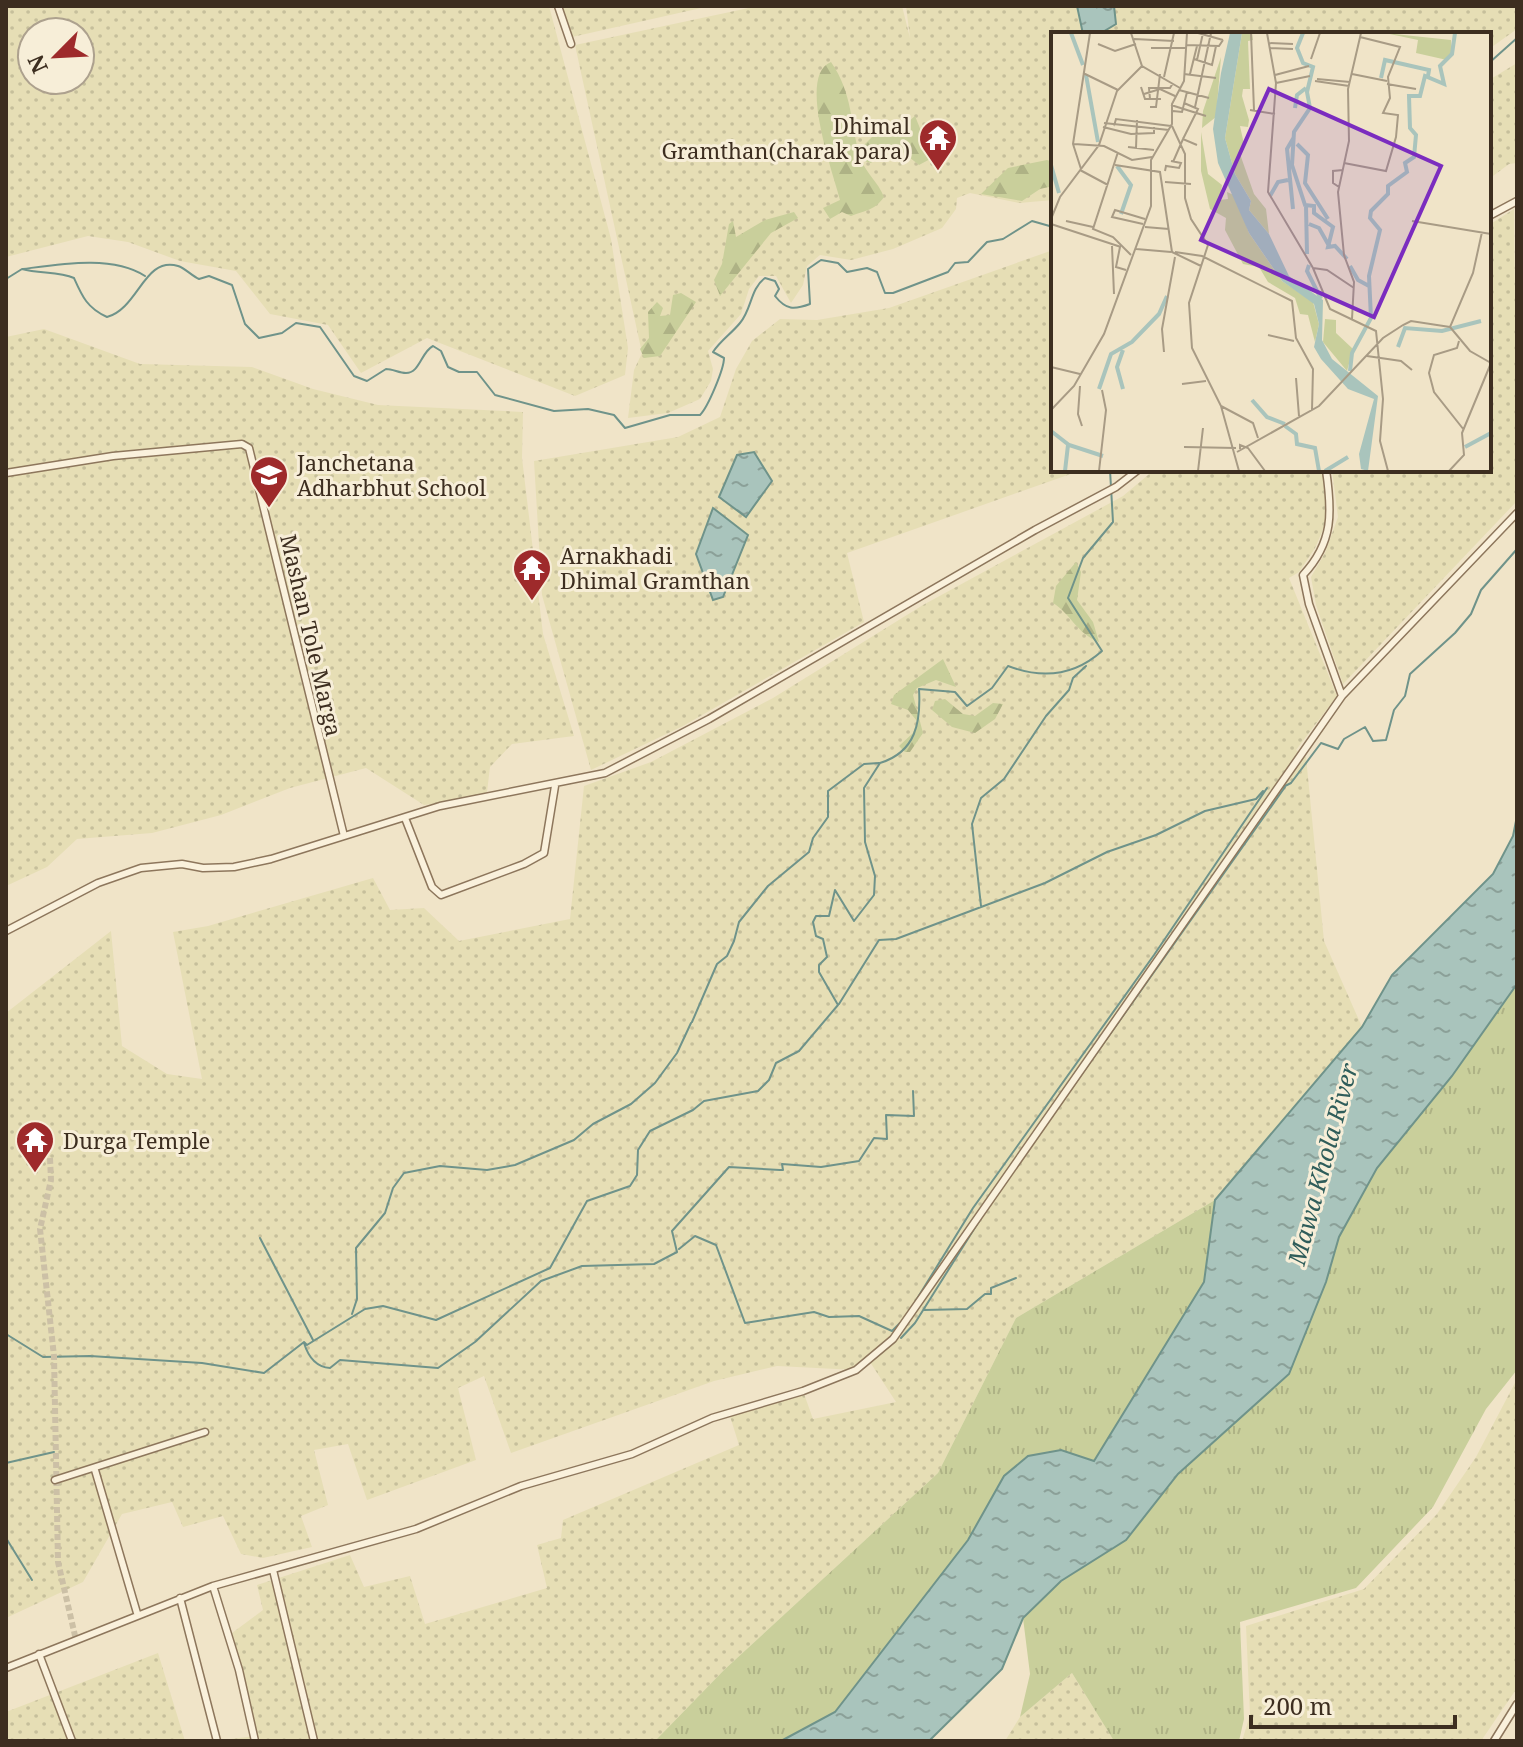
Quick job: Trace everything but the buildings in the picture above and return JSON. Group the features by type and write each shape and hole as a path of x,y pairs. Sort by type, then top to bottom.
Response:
{"street":[{"path":"558,6 571,44"},
{"path":"1491,215 1517,201"},
{"name":"Mashan Tole Marga","path":"6,473 113,456 242,444 249,448 344,836"},
{"path":"6,931 98,883 141,868 182,864 203,868 234,867 440,806 555,786 633,762 1116,487 1135,472"},
{"path":"1326,472 1332,516 1313,564 1303,575 1309,604 1342,696"},
{"path":"6,1668 137,1613 213,1586 416,1529 521,1486 632,1454 712,1418 803,1391 869,1362 893,1339 1342,696 1517,513"},
{"path":"405,818 432,887 441,895 524,864 544,853 555,786"},
{"path":"55,1480 95,1470 205,1432"},
{"path":"95,1470 137,1613"},
{"path":"273,1570 314,1741"},
{"path":"213,1586 239,1670 255,1741"},
{"path":"180,1598 217,1741"},
{"path":"39,1654 72,1741"},
{"path":"1494,1741 1517,1704"}],"shaded area":[{"path":"6,6 549,6 611,239 628,348 625,375 575,396 427,338 361,373 328,325 270,314 236,271 180,261 128,242 88,236 6,257"},
{"path":"562,6 710,6 572,37"},
{"path":"758,6 902,6 910,38 906,6 1517,6 1517,29 1491,48 1491,32 1051,32 1051,200 1019,203 970,193 957,198 956,209 942,228 893,249 851,260 820,255 807,266 803,285 791,303 776,276 759,276 749,289 741,314 708,351 713,369 711,381 700,399 668,413 628,418 634,370 642,353 575,45"},
{"path":"1517,63 1517,163 1509,164 1491,178 1491,79"},
{"path":"1514,209 1517,501 1343,684 1316,605 1311,577 1325,553 1338,517 1332,472 1491,472 1491,224"},
{"path":"1051,251 1051,472 1076,472 847,553 864,622 683,726 591,770 542,595 534,461 678,437 720,417 736,369 752,341 780,319 817,320 889,308"},
{"path":"44,329 140,364 252,367 313,389 378,405 523,412 522,458 543,634 574,736 512,744 490,767 487,792 473,798 424,805 366,768 290,788 221,815 152,833 77,839 47,867 6,886 6,337"},
{"path":"1152,472 1324,472 1328,518 1315,548 1299,572 1289,578 1337,696 1296,750 1306,757 1324,941 1362,1027 1215,1200 1016,1318 938,1473 724,1670 655,1741 213,1741 257,1736 232,1633 263,1610 257,1585 350,1555 364,1587 410,1576 425,1624 547,1588 537,1545 561,1538 563,1520 739,1445 729,1413 803,1391 813,1419 896,1402 870,1362 856,1370 777,1366 714,1381 511,1453 484,1376 458,1388 476,1460 367,1500 348,1444 314,1450 328,1505 301,1516 312,1547 263,1558 241,1554 223,1516 183,1527 172,1502 122,1514 83,1582 6,1618 6,1013 111,931 122,1046 167,1074 202,1079 173,932 208,926 373,878 390,910 424,908 459,941 570,919 584,786 651,762 773,698 923,605 1123,496"},
{"path":"1517,1379 1517,1688 1481,1741 1242,1741 1250,1715 1246,1626 1364,1589 1437,1514 1476,1457"},
{"path":"158,1653 185,1741 6,1741 6,1712"},
{"path":"1072,1673 1114,1741 1005,1741 1020,1717"}],"green space":[{"path":"831,62 847,97 860,157 863,146 876,133 895,135 907,132 908,122 915,116 932,158 919,165 894,145 885,148 871,163 861,160 884,197 869,210 851,216 842,212 830,219 823,208 840,200 820,125 817,85 821,71"},
{"path":"1051,161 1051,186 1040,189 1022,201 981,194 1008,168"},
{"path":"794,212 798,218 771,233 720,296 714,280 722,264 729,224 733,221 736,237 765,220"},
{"path":"681,293 696,302 660,356 644,358 640,349 649,338 648,312 657,302 663,308 660,316 670,315 673,295"},
{"path":"1076,562 1081,572 1077,600 1093,622 1099,642 1085,634 1053,603 1056,586"},
{"path":"943,659 956,687 936,680 917,688 913,695 923,733 910,752 905,752 899,746 913,733 917,721 908,710 891,704 894,695"},
{"path":"945,699 963,714 975,716 993,703 1003,704 995,719 975,733 952,727 932,710 935,701"},
{"path":"1517,984 1517,1370 1486,1409 1433,1507 1356,1588 1240,1622 1244,1719 1239,1741 1114,1741 1072,1673 1020,1717 1030,1674 1023,1618 1061,1581 1126,1540 1178,1474 1289,1374 1326,1282 1339,1237 1377,1168 1452,1076"},
{"path":"1215,1200 1204,1282 1094,1461 1061,1450 1004,1476 968,1540 835,1712 781,1741 655,1741 724,1670 938,1473 1016,1318"}],"water":[{"path":"1077,6 1114,6 1116,24 1103,32 1083,32"},
{"path":"754,452 772,481 746,517 719,497 737,455"},
{"path":"713,508 748,535 723,597 713,600 696,554"},
{"name":"Mawa Khola River","path":"1517,816 1517,984 1452,1076 1377,1168 1339,1237 1326,1282 1289,1374 1178,1474 1126,1540 1061,1581 1023,1618 1002,1669 929,1741 781,1741 835,1712 968,1540 1004,1476 1028,1456 1061,1450 1094,1461 1204,1282 1215,1200 1362,1027 1392,975 1493,874 1513,836"}],"waterway":[{"path":"1491,61 1517,38"},
{"path":"6,279 22,269 74,278 86,301 107,317 127,304 157,268 178,266 199,279 209,276 232,285 245,324 259,338 282,333 296,323 320,327 354,376 367,381 386,369 411,372 433,346 441,351 448,367 459,372 477,372 495,395 554,411 588,409 614,415 625,428 670,415 700,415 719,379 723,363 724,358 713,352 737,327 756,288 765,278 775,281 779,289 775,296 791,308 810,304 808,269 821,260 838,263 847,272 867,268 877,272 885,293 893,293 948,272 955,263 968,262 987,242 1003,239 1032,221 1051,226"},
{"path":"23,269 70,263 102,263 132,269 145,276"},
{"path":"6,1334 43,1357 90,1356 202,1363 264,1373 304,1342 307,1345 365,1309 383,1306 436,1320 550,1268 587,1201 630,1186 637,1175 638,1150 650,1131 693,1110 704,1101 758,1091 769,1080 776,1063 799,1051 838,1005 819,972 819,965 827,957 823,939 816,936 813,922 816,916 829,916 835,890 854,921 874,895 875,876 865,842 864,788 880,763 892,758 909,743 917,724 919,689 955,692 967,706 992,688 1008,666 1033,673 1057,673 1080,666 1102,651 1068,598 1083,558 1113,522 1110,472"},
{"path":"1283,787 1291,783 1321,743 1338,749 1344,739 1365,727 1373,741 1386,740 1394,710 1405,696 1410,674 1455,633 1471,614 1481,590 1517,549"},
{"path":"981,906 972,824 981,798 1004,779 1046,716 1069,690 1073,678 1086,666"},
{"path":"692,1022 717,964 727,956 739,922 768,886 809,852 813,838 828,817 828,791 864,764 879,763"},
{"path":"1069,1092 1285,787"},
{"path":"915,1302 973,1208 1154,955 1267,788"},
{"path":"839,1004 879,940 896,939 1045,883 1107,852 1156,835 1205,811 1256,799 1263,791"},
{"path":"352,1314 357,1299 356,1248 385,1213 393,1188 404,1173 440,1166 487,1170 515,1165 574,1140 593,1124 631,1104 655,1083 677,1053 691,1023"},
{"path":"304,1343 313,1360 320,1366 330,1368 340,1360 438,1368 475,1342 541,1281 582,1266 654,1264 677,1252 672,1231 729,1167 783,1170 782,1164 821,1167 859,1161 874,1138 887,1139 886,1115 914,1116 913,1091"},
{"path":"901,1338 915,1323 981,1218"},
{"path":"679,1249 695,1236 716,1245 745,1323 814,1312 829,1317 859,1316 892,1331"},
{"path":"260,1238 313,1340"},
{"path":"924,1310 967,1309 985,1294 991,1294 991,1288 1016,1278"},
{"path":"892,1331 900,1323"},
{"path":"6,1463 54,1452"},
{"path":"6,1538 32,1580"}],"tunnel":[{"path":"50,1158 51,1180 40,1229 54,1356 58,1562 76,1640"}],"place":[{"name":"Dhimal Gramthan(charak para)","path":"938,172"},
{"name":"Janchetana Adharbhut School","path":"269,509"},
{"name":"Arnakhadi Dhimal Gramthan","path":"532,602"},
{"name":"Durga Temple","path":"35,1174"}]}
